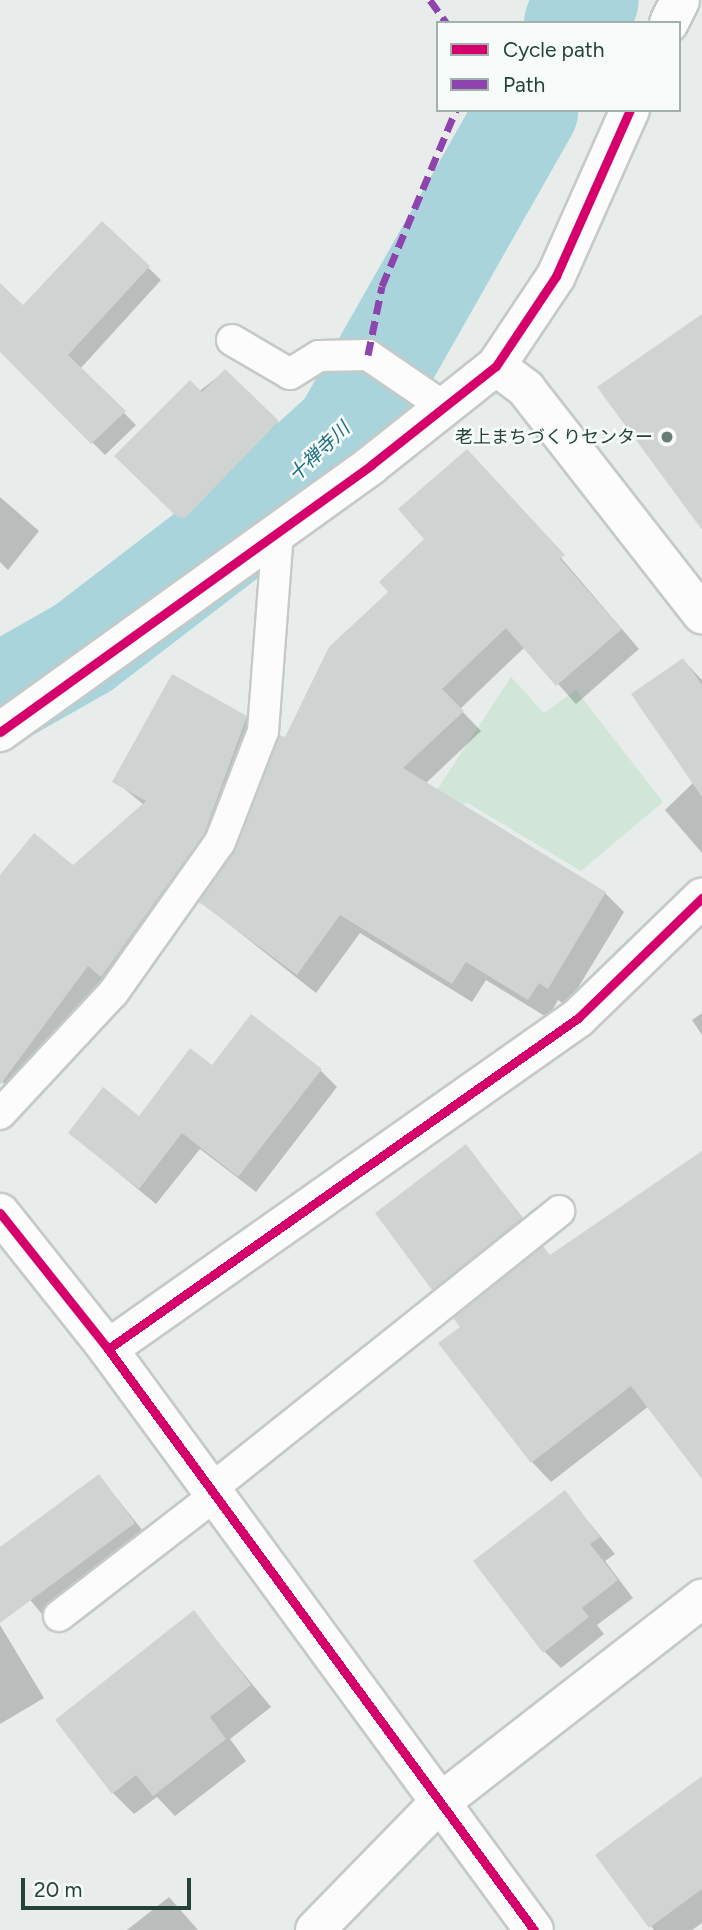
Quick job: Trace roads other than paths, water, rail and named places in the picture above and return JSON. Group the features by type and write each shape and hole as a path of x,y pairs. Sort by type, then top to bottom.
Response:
{"street":[{"path":"670,21 680,0"},
{"path":"0,732 278,532 496,366 556,276 629,112"},
{"path":"496,366 526,389 702,614"},
{"path":"108,1349 578,1018 702,898"},
{"path":"0,1213 108,1349 437,1805 534,1930"},
{"path":"315,1930 437,1805 702,1599"}],"lane":[{"path":"232,340 290,374 320,356 368,355 444,407"},
{"path":"0,1114 113,993 220,842 263,731 278,532"},
{"path":"58,1616 559,1211"}],"waterway":[{"name":"十禅寺川","path":"576,21 588,0"},
{"name":"十禅寺川","path":"0,695 83,648 234,532 345,431 526,112"}],"place":[{"name":"老上まちづくりセンター","path":"667,437"}]}
